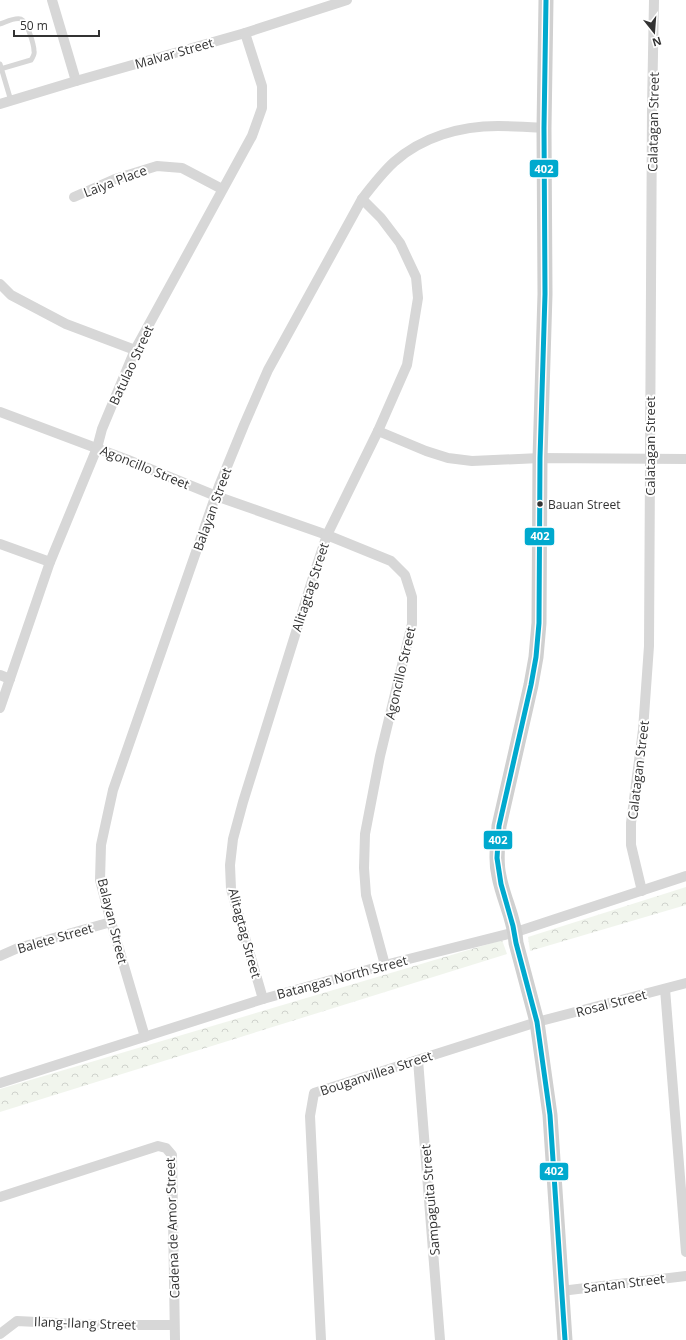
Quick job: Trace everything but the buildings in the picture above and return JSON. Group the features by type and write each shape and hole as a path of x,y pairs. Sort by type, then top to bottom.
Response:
{"street":[{"path":"52,0 76,81"},
{"name":"Malvar Street","path":"0,104 244,33 347,0"},
{"path":"546,0 544,128 545,294 540,458 539,623 536,656 499,826 497,849 498,876 516,932 516,942 537,1022 550,1114 565,1340"},
{"name":"Calatagan Street","path":"642,891 631,844 631,823 643,730 649,646 654,0"},
{"name":"Batulao Street","path":"0,708 5,677 97,448 102,429 135,350 252,136 262,108 262,86 244,33"},
{"name":"Balayan Street","path":"145,1037 100,880 101,845 113,790 216,496 244,425 268,370 362,199 394,162 421,143 454,131 497,126 544,128"},
{"name":"Laiya Place","path":"74,197 115,178 156,166 182,168 222,189"},
{"name":"Alitagtag Street","path":"263,999 231,889 230,865 233,839 327,535 378,431 407,365 418,298 416,277 400,243 381,218 362,199"},
{"path":"0,284 11,295 66,324 135,350"},
{"name":"Agoncillo Street","path":"0,412 97,448 216,496 327,535 391,561 405,575 412,598 412,624 380,756 365,834 364,868 366,895 385,965"},
{"path":"378,431 426,451 448,458 472,460 540,458 686,458"},
{"path":"0,544 50,562"},
{"name":"Batangas North Street","path":"0,1083 263,999 385,965 516,932 686,876"},
{"name":"Balete Street","path":"0,956 18,948 111,922"},
{"name":"Rosal Street","path":"537,1022 686,983"},
{"path":"665,989 686,1252"},
{"name":"Bouganvillea Street","path":"321,1340 310,1116 314,1093 537,1022"},
{"name":"Sampaguita Street","path":"418,1060 440,1340"},
{"name":"Cadena de Amor Street","path":"0,1197 158,1146 166,1148 172,1156 175,1340"},
{"name":"Santan Street","path":"561,1291 686,1276"},
{"name":"Ilang-Ilang Street","path":"0,1334 17,1321 174,1325"}],"lane":[{"path":"0,24 14,19 20,18 24,20 34,51 34,56 31,60 0,68 10,101"}],"green space":[{"path":"686,887 686,905 530,951 528,937"},
{"path":"502,940 507,954 0,1112 0,1089"}],"transit line":[{"name":"402","path":"546,0 544,128 545,294 540,458 539,623 536,657 531,685 499,826 497,858 501,884 537,1022 550,1115 565,1340"}],"place":[{"name":"Bauan Street","path":"540,504"}]}
